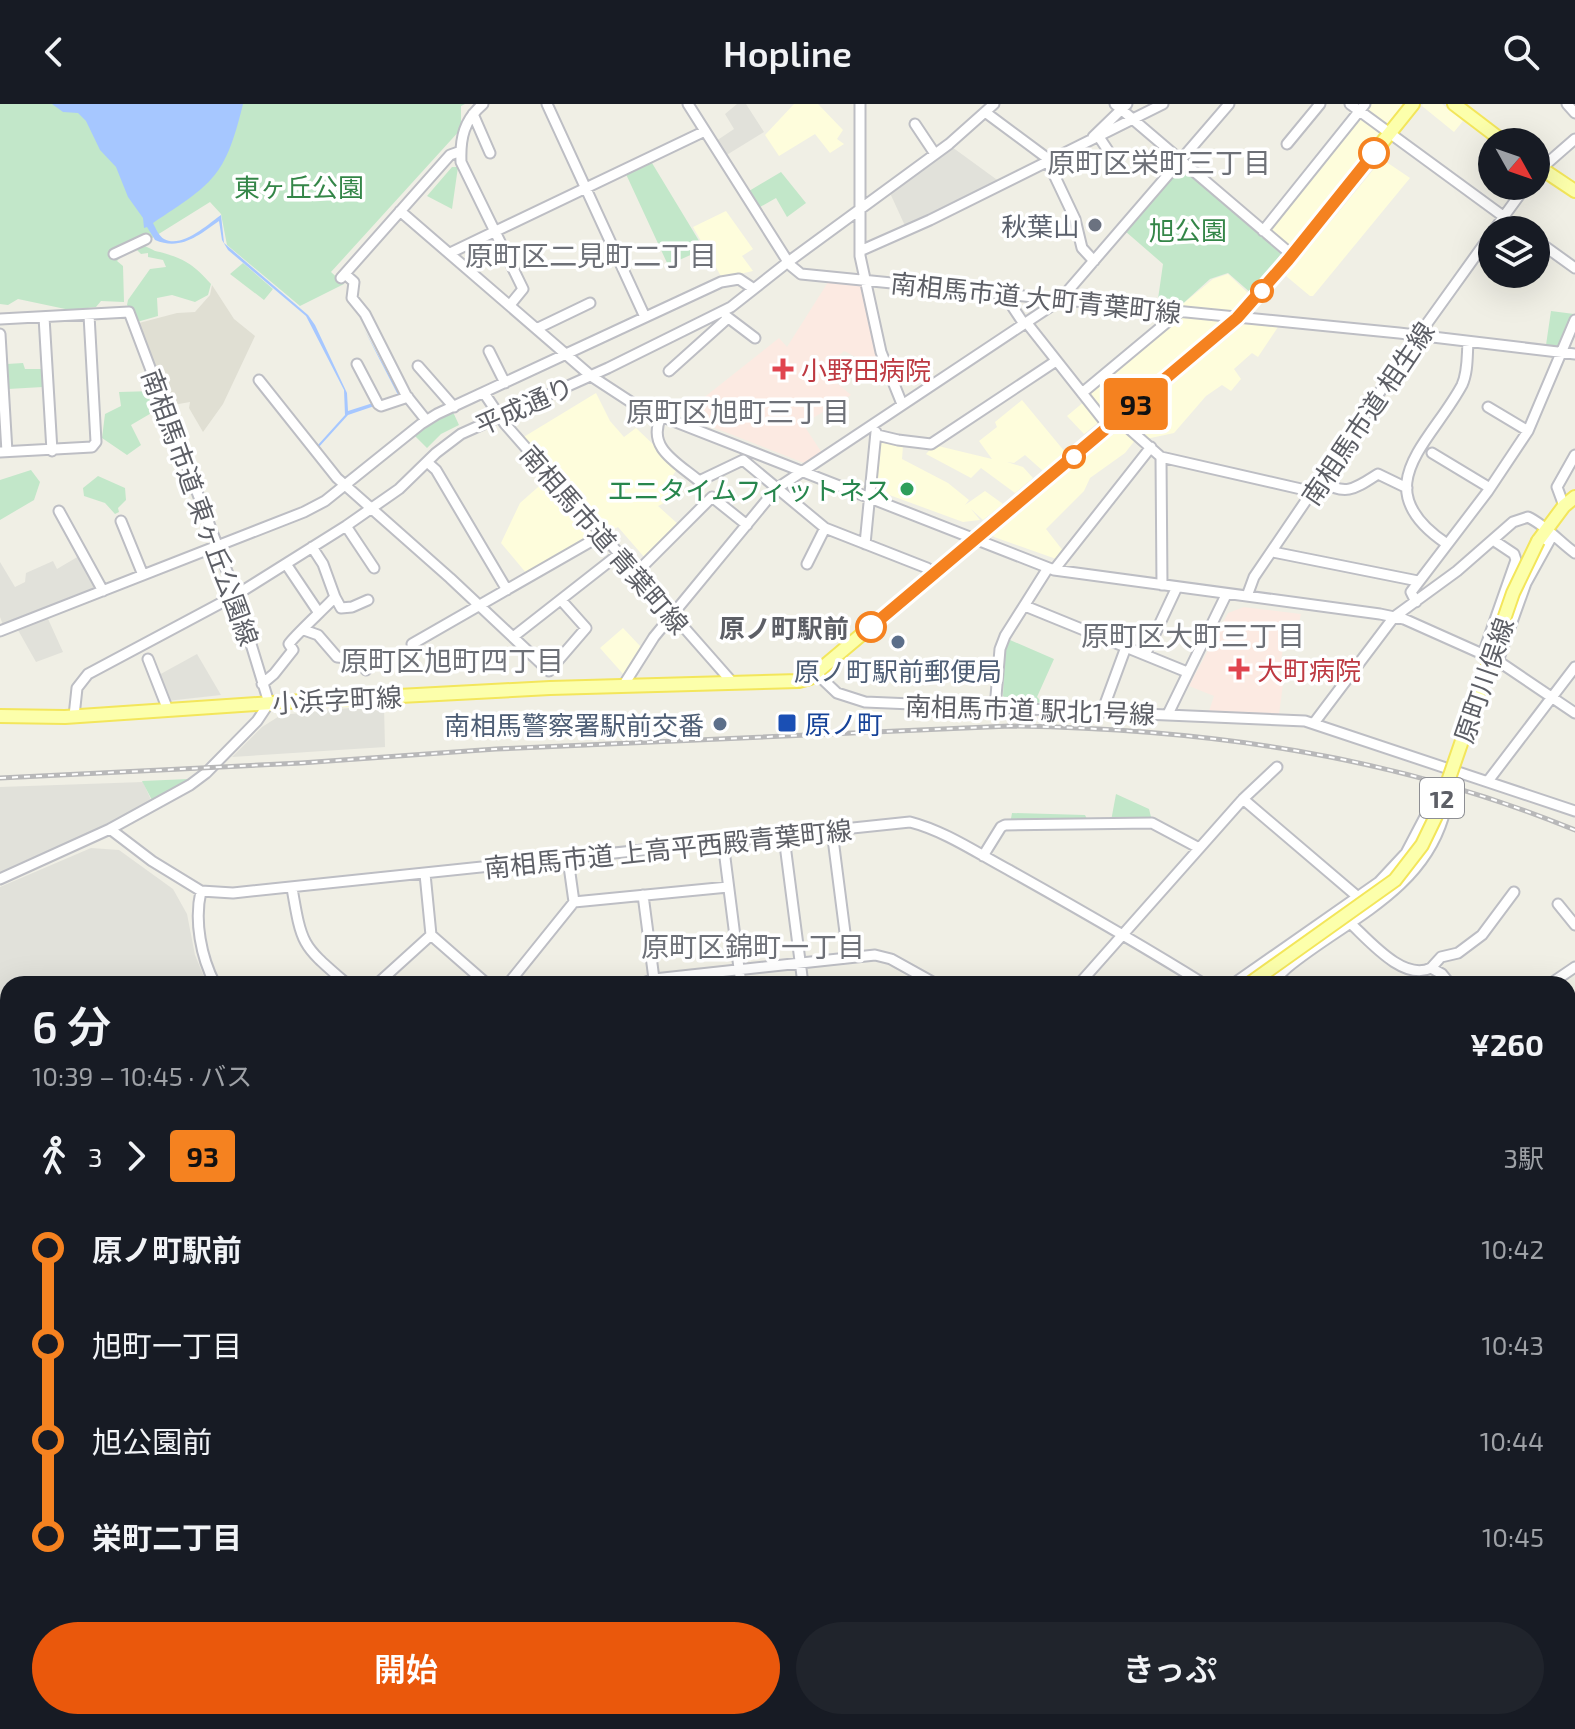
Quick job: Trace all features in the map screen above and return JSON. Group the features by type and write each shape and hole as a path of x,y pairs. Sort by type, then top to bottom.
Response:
{"main road":[{"path":"817,674 1237,318 1292,255 1413,104"},
{"path":"1454,104 1486,128"},
{"path":"1550,177 1575,191"},
{"name":"原町川俣線","path":"1260,976 1382,890 1405,868 1422,845 1436,816 1513,593 1564,506 1575,497"},
{"name":"小浜字町線","path":"0,716 74,716 550,688 799,681 817,674"}],"street":[{"path":"483,104 464,130 461,151 464,169 523,289 510,305"},
{"path":"547,104 645,317"},
{"path":"688,104 788,262"},
{"path":"860,104 860,251 881,352 902,404"},
{"name":"平成通り","path":"74,716 77,688 88,674 236,595 346,526 399,489 461,434 725,315 788,262 935,154 994,104"},
{"path":"860,251 1163,104"},
{"path":"623,686 644,651 776,489 1060,300 1229,104"},
{"path":"1287,144 1320,104"},
{"path":"1350,104 1362,108 1389,134 1502,216"},
{"path":"1567,104 1575,113"},
{"path":"1088,143 1121,106 1292,255"},
{"path":"1263,231 1362,108"},
{"path":"985,112 1049,161 1075,219 1082,248 1094,261"},
{"path":"473,114 490,153"},
{"path":"915,124 935,154"},
{"path":"450,253 705,131"},
{"path":"1099,137 1113,158"},
{"path":"1550,159 1575,139"},
{"path":"426,420 408,397 365,314 352,298 354,282 343,276 450,155 461,151"},
{"path":"400,211 591,376 634,405 745,455 802,471 1051,569 1394,617 1490,658 1575,713"},
{"path":"114,254 146,239"},
{"path":"1550,250 1575,268"},
{"name":"南相馬市道 相生線","path":"1247,596 1254,577 1478,253"},
{"name":"南相馬市道 大町青葉町線","path":"788,262 801,274 1575,354"},
{"path":"0,631 315,506 426,420 645,317 727,280 743,280 754,289"},
{"path":"1004,294 1082,393 1114,423 1161,457 1314,492"},
{"path":"538,328 590,303"},
{"name":"南相馬市道 東ヶ丘公園線","path":"89,315 129,312 236,595 269,703"},
{"path":"1082,393 1178,313"},
{"path":"0,319 89,315 96,442 92,447 3,452 0,334"},
{"path":"669,371 725,315 755,338"},
{"path":"44,317 52,451"},
{"path":"1416,602 1410,594 1418,581 1490,488 1528,431 1575,320"},
{"path":"1447,544 1430,533 1415,512 1406,478 1416,454 1462,384 1468,342"},
{"path":"489,351 505,383"},
{"path":"877,435 931,444 1056,361"},
{"path":"357,364 378,404 408,397"},
{"path":"418,366 454,407"},
{"path":"259,380 334,475 549,671 550,688"},
{"name":"南相馬市道 青葉町線","path":"484,393 498,416 732,682"},
{"path":"1488,407 1528,431"},
{"path":"661,417 656,433 658,444 712,497 747,525"},
{"path":"865,544 877,435 871,424"},
{"path":"995,708 1000,649 1005,636 1051,569 1151,447"},
{"path":"1432,453 1490,488"},
{"path":"699,481 745,455"},
{"path":"745,455 776,489 825,528 927,568 934,574"},
{"path":"1564,506 1557,487 1575,455"},
{"path":"1161,457 1162,585"},
{"path":"427,462 436,470 507,590"},
{"path":"1322,481 1343,490 1355,489 1378,474 1407,488"},
{"path":"635,574 712,497"},
{"path":"59,511 103,591"},
{"path":"1314,723 1394,617 1457,571 1513,522 1528,517 1539,522 1545,536 1575,553"},
{"path":"121,521 143,575"},
{"path":"346,526 374,568"},
{"path":"807,564 825,528"},
{"path":"412,644 602,535"},
{"path":"1490,658 1545,536"},
{"path":"1452,768 1490,658 1516,560 1514,554 1493,540"},
{"path":"312,547 323,564 341,608 368,600"},
{"path":"1273,552 1418,581"},
{"path":"513,637 619,554"},
{"path":"286,564 319,613"},
{"path":"1146,653 1177,587"},
{"name":"南相馬市道 駅北1号線","path":"817,674 837,693 856,701 1168,714 1226,595"},
{"path":"262,684 293,650 289,644 292,638 304,630 335,597"},
{"path":"549,671 586,628 561,600"},
{"path":"1025,606 1187,672"},
{"path":"304,630 318,635 337,657 358,659 366,670"},
{"path":"1102,712 1126,647"},
{"path":"148,659 168,710"},
{"path":"1488,781 1575,667"},
{"path":"0,879 150,809 206,773 257,721 269,703"},
{"path":"1168,714 1314,723 1575,811"},
{"path":"1086,976 1243,799 1277,767"},
{"path":"1243,799 1358,897"},
{"path":"1245,976 1390,872 1406,853 1428,811 1443,818 1438,835 1405,881 1279,976"},
{"name":"南相馬市道 上高平西殿青葉町線","path":"110,829 152,861 201,891 233,893 910,822 927,826 983,856 1124,934 1191,976"},
{"path":"983,856 1005,825 1152,823 1199,848"},
{"path":"832,831 848,956"},
{"path":"784,837 802,976"},
{"path":"723,842 740,976"},
{"path":"568,859 574,902"},
{"path":"425,874 431,935 478,976"},
{"path":"514,976 574,902 728,887"},
{"path":"292,888 304,944 338,976"},
{"path":"201,891 202,948 212,976"},
{"path":"1350,923 1399,967 1426,971 1436,966 1441,957 1458,953 1482,935 1514,892"},
{"path":"643,895 654,976"},
{"path":"1558,904 1575,925"},
{"path":"386,976 431,935"},
{"path":"677,976 848,956 883,956 921,976"},
{"path":"1431,968 1444,976"}],"shaded area":[{"path":"737,104 746,104 764,132 725,156 716,141 734,129 725,114"},
{"path":"794,104 818,104 843,130 837,139 844,144 830,153 815,134 779,156 765,135"},
{"path":"1367,104 1403,104 1384,128 1362,110"},
{"path":"1423,104 1442,104 1463,121 1454,132"},
{"path":"1359,117 1379,133 1287,246 1267,229"},
{"path":"952,147 1000,182 906,228 890,193"},
{"path":"1382,159 1410,178 1310,296 1286,276"},
{"path":"726,211 753,249 742,256 753,271 722,278 693,227"},
{"path":"1228,274 1249,294 1230,313 1179,307 1213,279"},
{"name":"小野田病院","path":"830,279 864,284 882,363 873,366 844,351 823,371 851,395 803,424 822,453 804,463 679,414 687,411 779,338 787,347"},
{"path":"212,285 234,319 255,336 223,404 203,432 189,408 190,402 173,405 168,402 139,323 177,313 195,312 210,295"},
{"path":"1177,316 1220,322 1106,419 1085,393"},
{"path":"1244,324 1278,327 1258,357 1252,353 1234,369 1241,379 1231,391 1222,385 1206,396 1174,433 1146,439 1126,423"},
{"path":"596,393 610,421 624,437 636,428 678,468 671,478 680,495 658,506 679,525 645,558 618,527 527,574 501,543 520,503 554,473 522,438"},
{"path":"1022,400 1065,452 1043,471 1025,455 1014,463 1007,462 1023,467 1033,478 1015,493 981,468 971,478 926,454 934,445 992,459 979,441 997,427 995,422"},
{"path":"1085,401 1100,421 1084,434 1067,416"},
{"path":"1122,427 1136,439 1125,453 1090,478 1084,491 1046,529 1064,552 1059,560 992,535"},
{"path":"878,442 903,446 902,459 948,483 969,500 965,505 985,491 1003,504 983,520 971,509 980,520 963,522 873,489"},
{"path":"79,556 97,587 44,610 63,652 36,662 14,623 3,625 0,617 0,562 15,587 25,582 26,573 53,561 57,569"},
{"name":"大町病院","path":"1244,607 1301,614 1295,640 1284,640 1278,682 1283,684 1279,714 1209,711 1214,696 1189,686 1228,613"},
{"path":"623,628 641,647 624,675 600,648"},
{"path":"197,654 221,695 167,701 157,676"},
{"path":"384,707 385,747 232,757 262,727 281,715"},
{"path":"143,782 152,802 0,876 0,787"},
{"path":"91,848 119,850 173,889 187,914 195,955 204,976 0,976 0,887"}],"green space":[{"name":"東ヶ丘公園","path":"0,104 465,104 461,106 461,129 331,272 344,284 300,306 227,245 221,214 210,202 141,245 194,267 211,284 208,295 195,302 172,295 157,298 158,316 137,322 137,316 127,305 128,300 150,269 166,267 163,260 148,257 148,253 141,254 137,250 139,247 124,253 117,261 123,266 124,302 101,301 96,307 70,310 18,299 8,305 0,304"},
{"path":"652,163 704,249 668,265 625,172"},
{"path":"452,167 458,167 452,209 427,196"},
{"name":"旭公園","path":"1181,167 1283,251 1252,294 1228,273 1210,279 1178,308 1157,306 1163,264 1125,231"},
{"path":"781,172 806,203 787,217 776,198 760,207 749,191"},
{"path":"243,263 273,289 264,300 230,274"},
{"path":"1551,311 1574,314 1559,347 1546,345"},
{"path":"23,363 25,369 41,369 43,387 8,389 7,364"},
{"path":"154,391 160,408 131,425 141,445 127,455 102,438 105,414 121,406 119,392"},
{"path":"453,412 459,425 441,434 427,448 414,435 433,421"},
{"path":"31,470 40,482 34,500 0,520 0,480"},
{"path":"98,476 125,488 126,500 118,508 119,512 115,514 105,503 84,496 83,488"},
{"path":"1010,640 1054,659 1037,697 1043,703 1006,700 1003,696 1005,650"},
{"path":"189,779 153,802 142,781"},
{"path":"1116,794 1149,809 1152,821 1111,821"},
{"path":"1012,813 1085,815 1089,823 1010,824"}],"water":[{"path":"52,104 243,104 230,148 214,176 190,198 153,223 156,230 164,239 179,241 221,215 224,243 308,315 315,325 347,393 348,411 398,395 364,329 401,397 348,415 318,448 345,415 344,390 306,316 228,250 222,240 219,221 181,243 155,240 147,227 144,228 143,218 128,197 116,167 100,150 86,121 78,113 63,112"}],"railway":[{"path":"0,778 301,763 496,749 1010,726 1083,728 1227,740 1368,765 1506,804 1575,830"}],"bus line":[{"name":"93","path":"871,627 1244,312 1374,153"}],"place":[{"name":"秋葉山","path":"1095,225"},
{"name":"小野田病院","path":"783,369"},
{"name":"エニタイムフィットネス","path":"907,489"},
{"name":"原ノ町駅前","path":"871,627"},
{"name":"原ノ町駅前郵便局","path":"898,642"},
{"name":"大町病院","path":"1239,669"},
{"name":"原ノ町","path":"787,723"},
{"name":"南相馬警察署駅前交番","path":"720,724"}],"district":[{"name":"原町区栄町三丁目","path":"1159,162"},
{"name":"原町区二見町二丁目","path":"591,255"},
{"name":"原町区旭町三丁目","path":"738,411"},
{"name":"原町区大町三丁目","path":"1193,635"},
{"name":"原町区旭町四丁目","path":"452,660"},
{"name":"原町区錦町一丁目","path":"753,946"}]}
